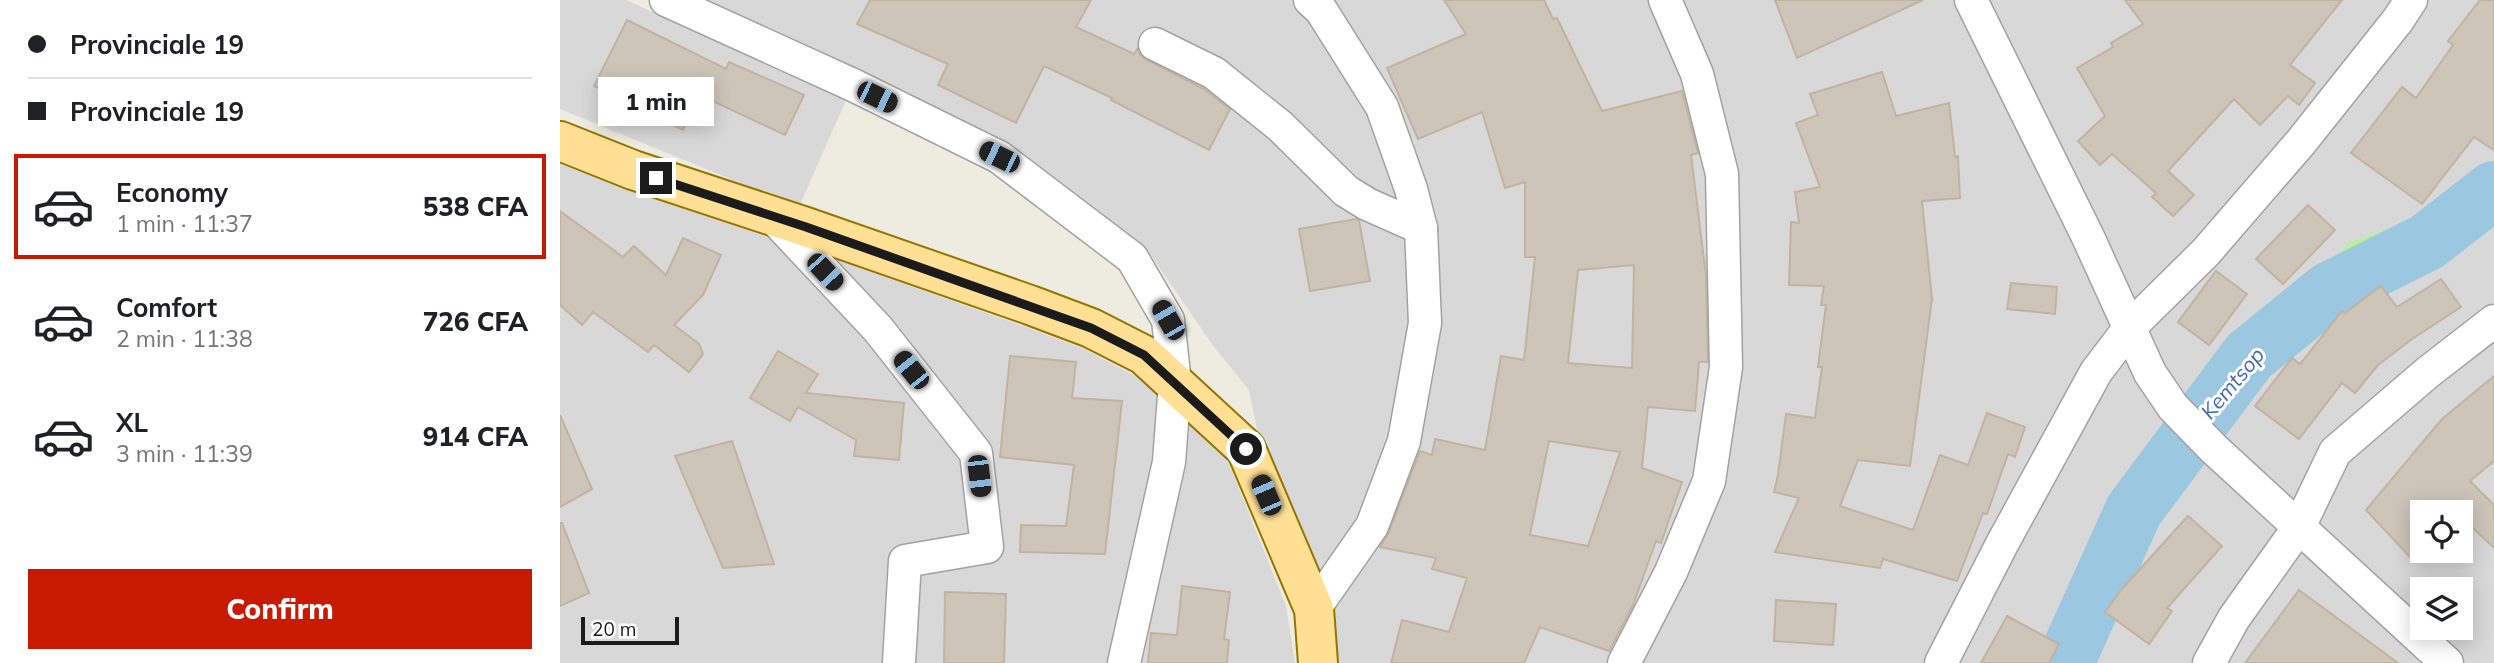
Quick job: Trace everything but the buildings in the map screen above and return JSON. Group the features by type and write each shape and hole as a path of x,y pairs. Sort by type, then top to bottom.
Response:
{"main road":[{"path":"560,141 633,170 1091,328 1144,355 1246,449 1314,610 1318,663"}],"street":[{"path":"666,0 853,85 999,157 1132,258 1168,320 1175,383 1169,462 1124,663"},
{"path":"1310,0 1321,10 1382,107 1411,189 1421,228 1425,323 1404,441 1372,526 1314,610"},
{"path":"1624,663 1671,572 1709,481 1726,367 1722,174 1697,74 1665,0"},
{"path":"1971,0 2131,326 2150,373 2173,407 2214,449 2447,663"},
{"path":"1941,663 2096,372 2131,326 2206,252 2301,142 2411,0"},
{"path":"1155,44 1214,73 1280,125 1346,191 1367,205 1421,228"},
{"path":"772,216 878,329 976,453 987,547 905,561 899,663"},
{"path":"2210,663 2234,618 2299,527 2335,452 2427,373 2494,321"}],"shaded area":[{"path":"560,0 626,0 846,100 799,207 560,109"},
{"path":"701,0 2494,0 2494,663 1331,663 1260,444 1249,390 1212,344 1144,245 1010,146"},
{"path":"560,164 626,190 800,247 1082,348 1160,389 1207,429 1227,459 1286,606 1295,663 560,663"}],"green space":[{"path":"2494,159 2494,221 2438,262 2372,279 2222,419 2203,389 2350,242 2435,213"}],"waterway":[{"name":"Kemtsop","path":"2065,663 2134,510 2249,356 2329,291 2427,242 2494,190"}],"route":[{"path":"656,178 806,227 1091,328 1144,355 1246,449"}]}
